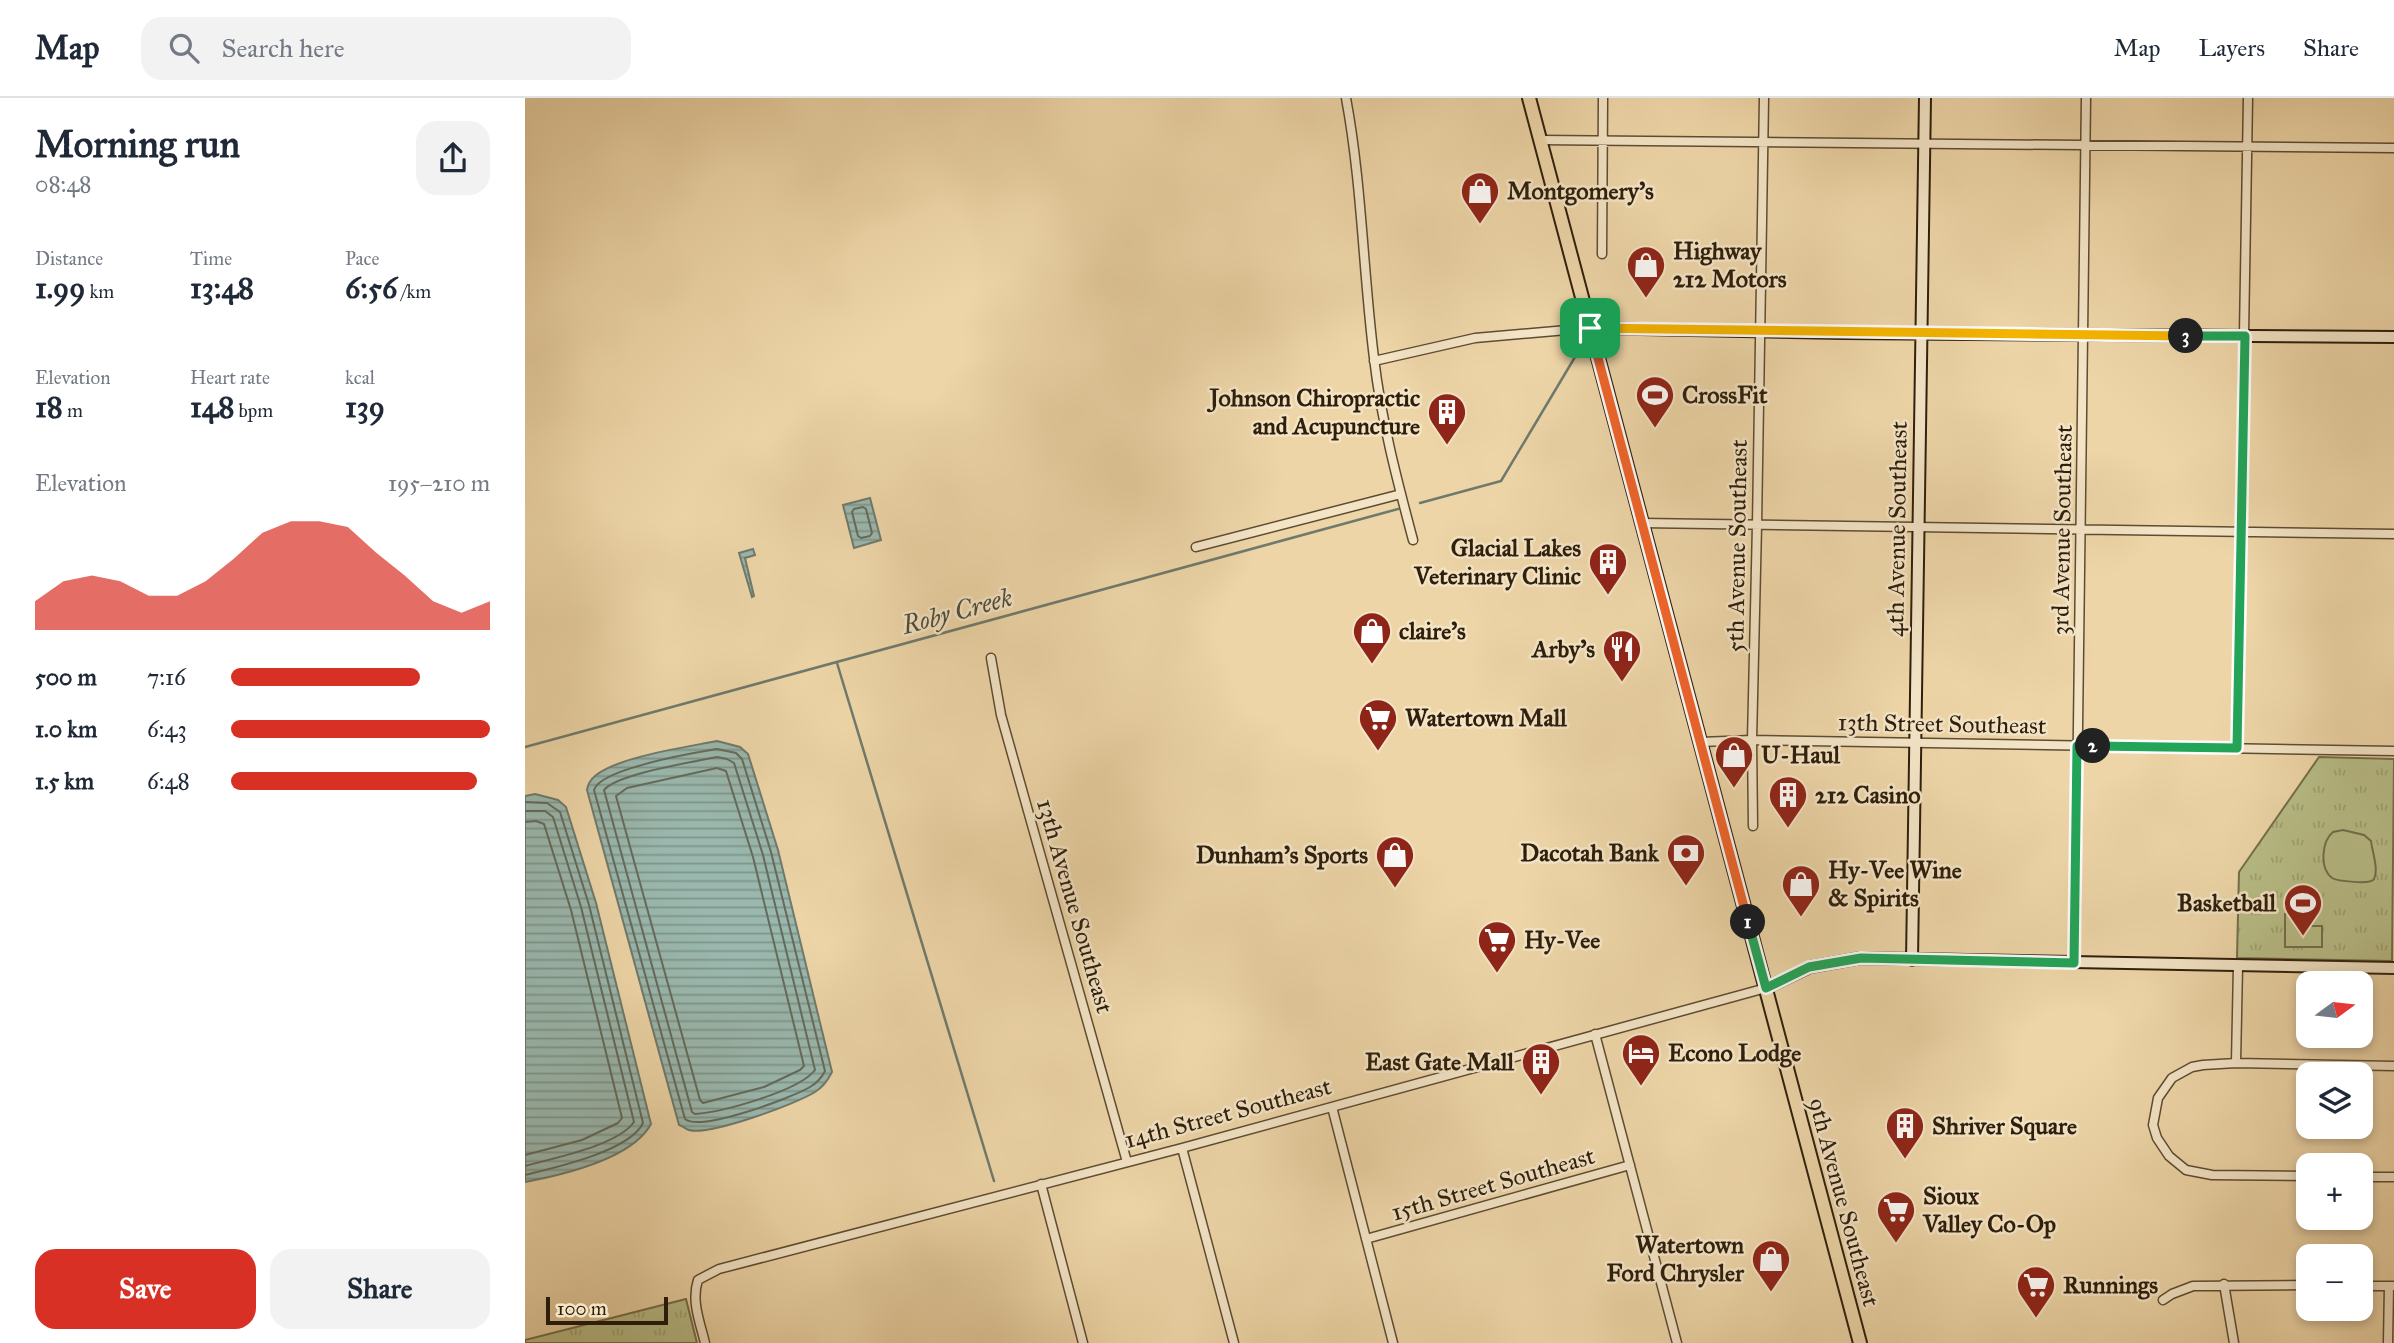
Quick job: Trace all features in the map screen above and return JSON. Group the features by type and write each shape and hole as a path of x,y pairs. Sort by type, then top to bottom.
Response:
{"main road":[{"name":"9th Avenue Southeast","path":"1529,98 1860,1343"}],"street":[{"path":"1346,98 1358,172 1374,361 1413,540"},
{"path":"1602,254 1603,98"},
{"name":"5th Avenue Southeast","path":"1753,826 1752,740 1764,98"},
{"name":"4th Avenue Southeast","path":"1912,960 1925,98"},
{"name":"3rd Avenue Southeast","path":"2074,963 2086,98"},
{"path":"2237,748 2248,98"},
{"path":"1540,140 2394,148"},
{"path":"1374,361 1475,338 1590,328 2394,337"},
{"path":"1196,547 1401,494"},
{"path":"1642,523 2394,534"},
{"name":"13th Avenue Southeast","path":"991,658 1000,715 1128,1162"},
{"name":"13th Street Southeast","path":"1700,742 1752,740 2394,751"},
{"name":"14th Street Southeast","path":"705,1343 695,1302 695,1289 698,1280 719,1269 1182,1148 1766,988 1801,971 1837,961 1861,958 2394,968"},
{"path":"2236,1063 2238,966"},
{"path":"1595,1034 1677,1343"},
{"path":"2296,1176 2198,1174 2177,1164 2157,1138 2153,1125 2158,1098 2164,1087 2182,1072 2203,1065 2236,1063 2394,1066"},
{"path":"1332,1107 1393,1343"},
{"path":"1182,1148 1234,1343"},
{"name":"15th Street Southeast","path":"1366,1239 1630,1165"},
{"path":"2373,1177 2394,1177"},
{"path":"1041,1184 1083,1343"},
{"path":"2224,1284 2234,1343"},
{"path":"2163,1300 2184,1288 2224,1284 2296,1285"},
{"path":"2373,1286 2392,1286 2388,1343"}],"green space":[{"path":"2319,757 2394,759 2392,961 2237,958 2239,872"},
{"path":"2343,830 2364,835 2371,841 2376,871 2372,881 2340,880 2328,874 2323,855 2326,842 2333,832"},
{"name":"Basketball","path":"2285,914 2307,914 2307,926 2322,926 2322,947 2285,947"},
{"path":"686,1299 697,1343 525,1343 525,1340"}],"water":[{"path":"870,498 881,540 854,548 843,505"},
{"path":"753,549 755,555 745,558 754,596 752,597 739,553"},
{"path":"717,741 740,747 748,754 778,850 832,1072 818,1090 790,1104 733,1124 699,1131 679,1125 587,790 589,782 595,776 619,763"},
{"path":"535,794 558,800 566,807 596,903 651,1124 629,1147 613,1156 576,1170 525,1182 525,796"}],"waterway":[{"name":"Roby Creek","path":"1420,503 1501,481 1578,352"},
{"name":"Roby Creek","path":"525,747 1398,509"},
{"path":"837,663 994,1181"}],"place":[{"name":"Montgomery's","path":"1480,225"},
{"name":"Highway 212 Motors","path":"1646,299"},
{"name":"CrossFit","path":"1655,429"},
{"name":"Johnson Chiropractic and Acupuncture","path":"1447,446"},
{"name":"Glacial Lakes Veterinary Clinic","path":"1608,596"},
{"name":"claire's","path":"1372,665"},
{"name":"Arby's","path":"1622,683"},
{"name":"Watertown Mall","path":"1378,752"},
{"name":"U-Haul","path":"1734,789"},
{"name":"212 Casino","path":"1788,829"},
{"name":"Dacotah Bank","path":"1686,887"},
{"name":"Dunham's Sports","path":"1395,889"},
{"name":"Hy-Vee Wine & Spirits","path":"1801,918"},
{"name":"Basketball","path":"2303,937"},
{"name":"Hy-Vee","path":"1497,974"},
{"name":"Econo Lodge","path":"1641,1087"},
{"name":"East Gate Mall","path":"1541,1096"},
{"name":"Shriver Square","path":"1905,1160"},
{"name":"Sioux Valley Co-Op","path":"1896,1244"},
{"name":"Watertown Ford Chrysler","path":"1771,1293"},
{"name":"Runnings","path":"2036,1319"}],"route":[{"path":"1590,328 2245,336 2237,748 2077,746 2074,963 1861,958 1809,967 1766,988 1590,328"}]}
